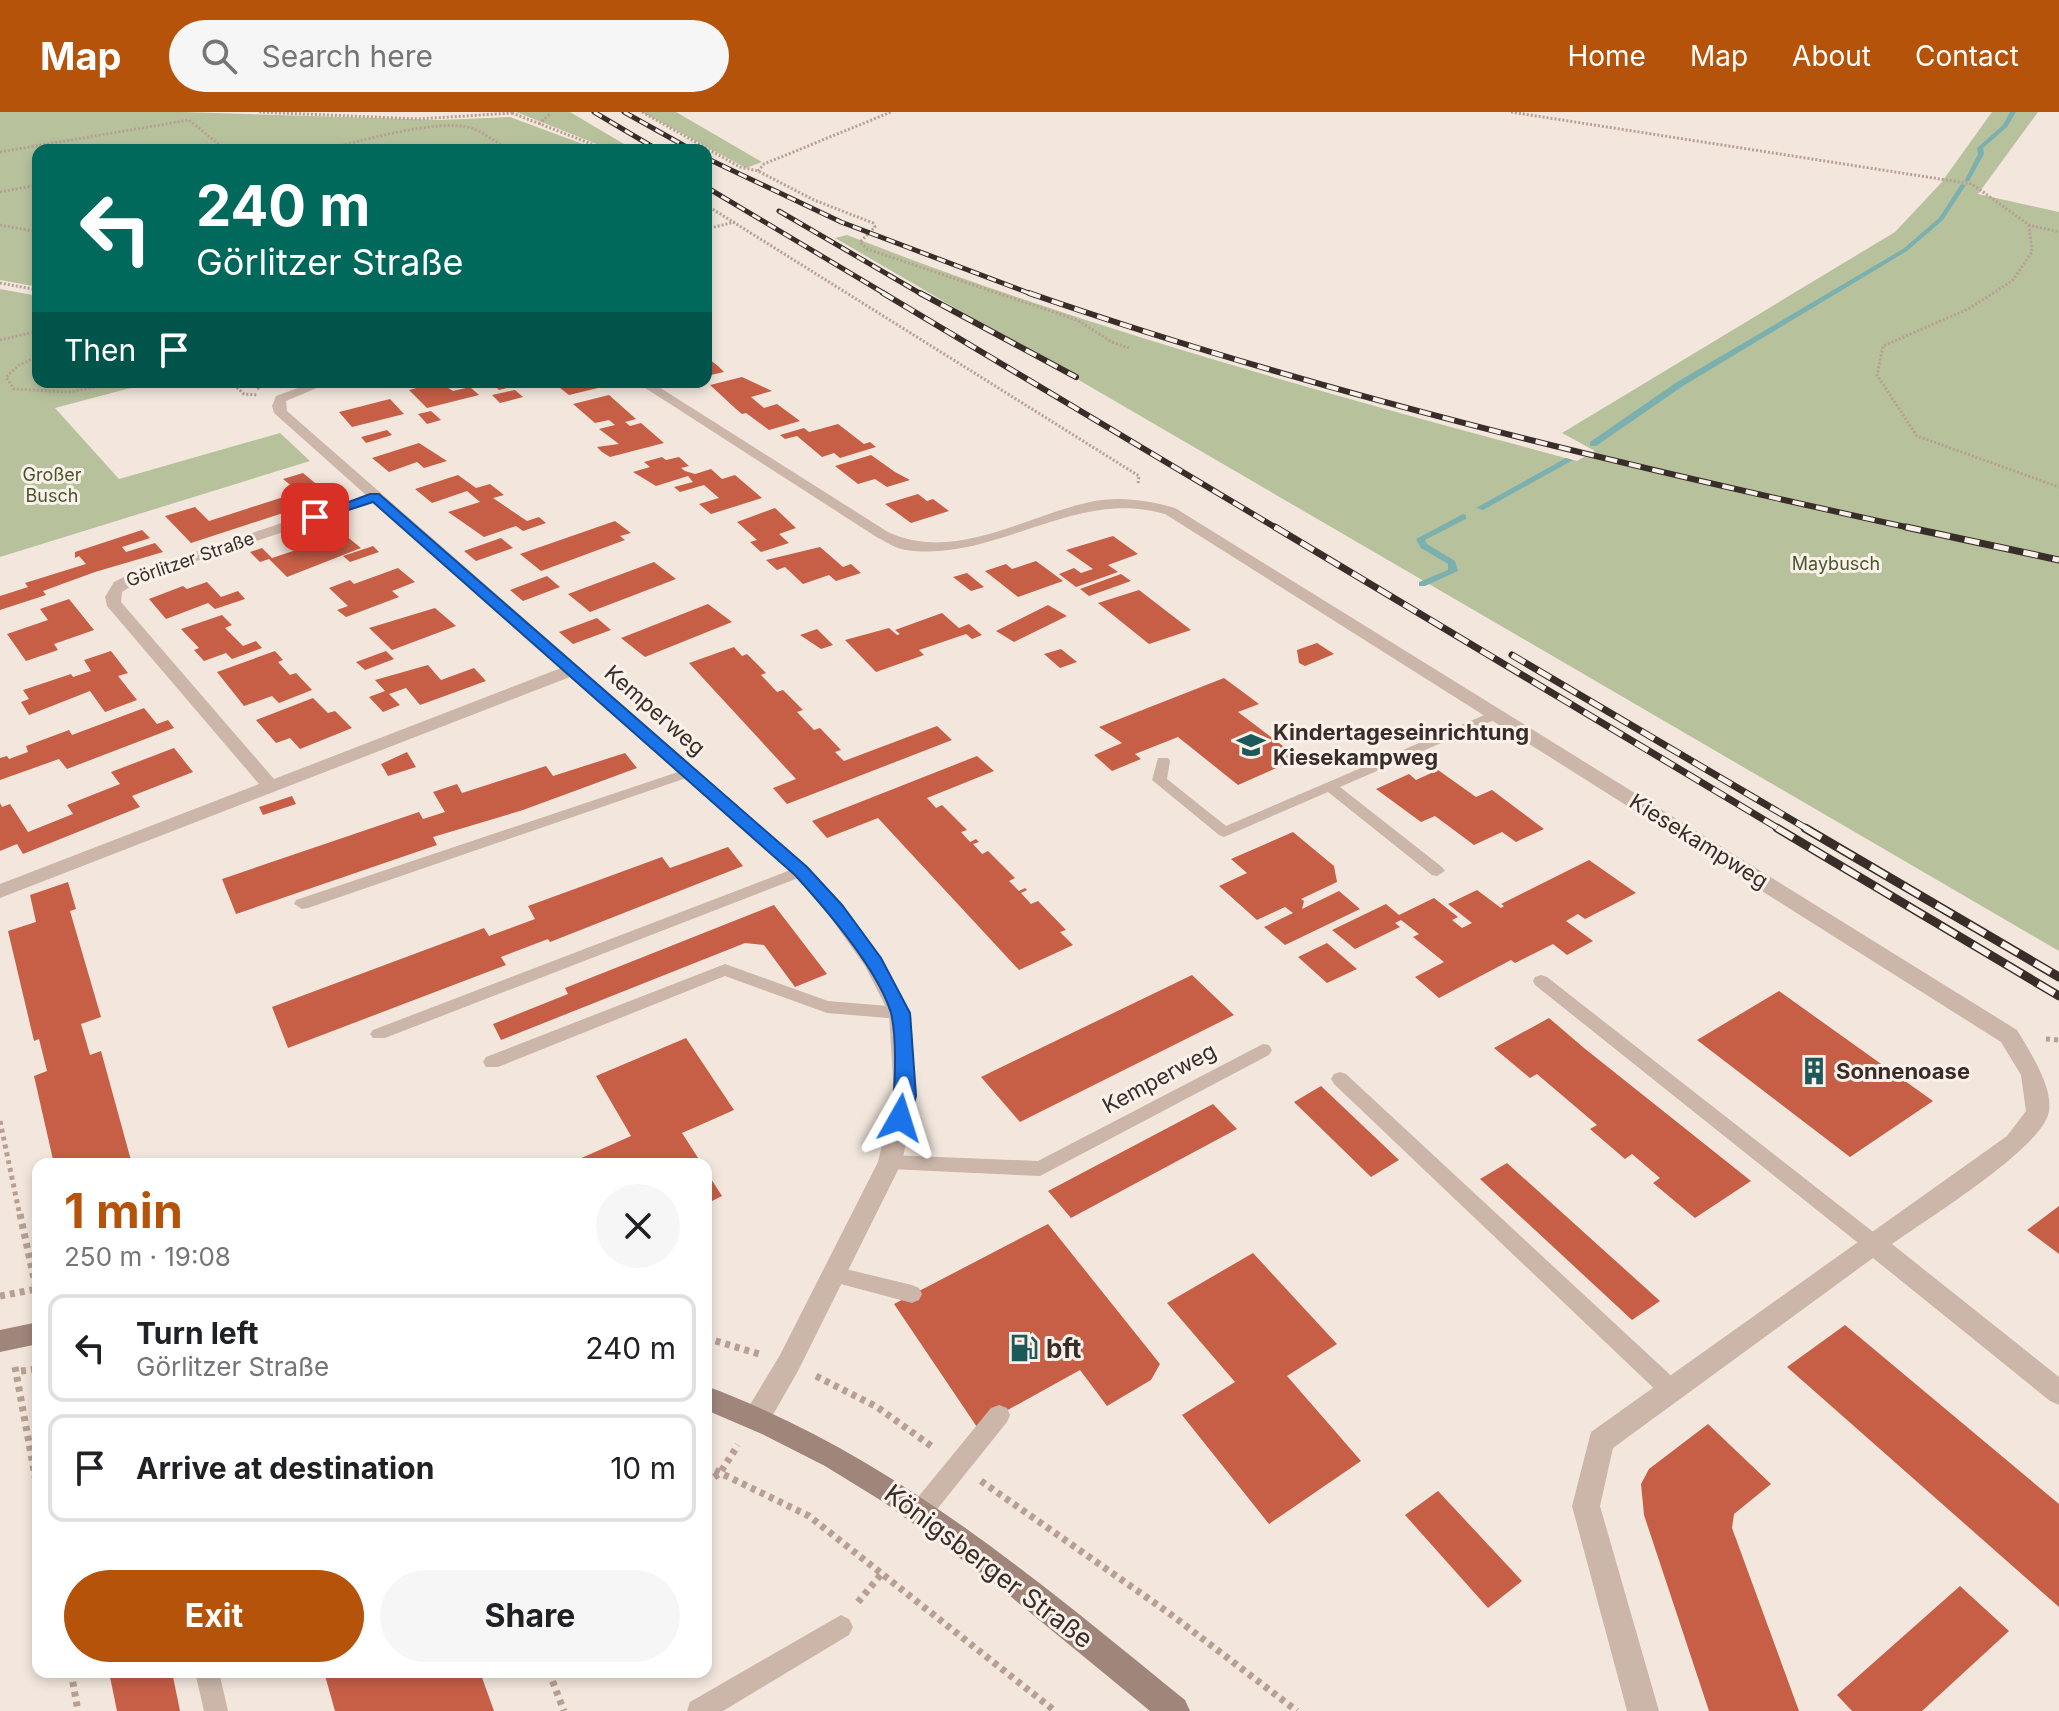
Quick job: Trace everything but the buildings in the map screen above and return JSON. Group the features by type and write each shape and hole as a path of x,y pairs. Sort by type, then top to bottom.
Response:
{"street":[{"name":"Kemperweg","path":"305,388 281,399 278,406 281,413 801,871 835,909 874,963 900,1013 905,1096 890,1162 789,1363 756,1418"},
{"name":"Kiesekampweg","path":"651,388 883,535 906,546 956,547 1091,506 1133,503 1170,511 2009,1036 2032,1074 2038,1113 2015,1142 1601,1441 1586,1506 1643,1711"},
{"name":"Görlitzer Straße","path":"270,786 113,603 112,594 117,585 137,576 375,497"},
{"path":"0,891 572,670"},
{"path":"1874,1244 2059,1393"},
{"path":"4,1340 32,1334"},
{"name":"Königsberger Straße","path":"712,1400 824,1450 922,1510 1174,1711"}],"lane":[{"path":"1163,761 1159,780 1224,832 1496,714"},
{"path":"302,904 690,772"},
{"path":"1330,787 1437,871"},
{"path":"379,1034 801,871"},
{"path":"492,1062 725,970 827,1007 900,1013"},
{"path":"1541,981 1874,1244"},
{"name":"Kemperweg","path":"890,1162 1040,1169 1263,1050"},
{"path":"1340,1079 1671,1390"},
{"path":"833,1274 912,1294"},
{"path":"922,1510 999,1415"},
{"path":"699,1711 841,1627"},
{"path":"208,1678 216,1711"}],"path":[{"path":"259,112 421,118 487,117 511,112 591,144"},
{"path":"642,112 699,144"},
{"path":"758,171 764,164 891,112"},
{"path":"1511,112 1972,184 2029,225 2059,232"},
{"path":"539,124 550,114"},
{"path":"47,144 189,120 219,144"},
{"path":"354,144 461,127 472,129 498,144"},
{"path":"0,152 32,147"},
{"path":"712,151 814,200 873,223 875,227 860,242 867,249 1077,320 1112,342 1129,348"},
{"path":"0,192 32,186"},
{"path":"712,208 1139,476"},
{"path":"712,228 736,222"},
{"path":"0,225 32,231"},
{"path":"2029,225 2032,252 2012,281 1968,309 1883,346 1877,375 1917,436 2059,487"},
{"path":"0,283 32,289"},
{"path":"0,340 32,332"},
{"path":"32,359 6,377 14,389 39,395 92,388"},
{"path":"238,388 244,394 267,396"},
{"path":"0,1121 32,1269"},
{"path":"0,1296 32,1293"},
{"path":"4,1340 32,1465"},
{"path":"712,1340 789,1363 877,1407 1169,1613 1297,1711"},
{"path":"712,1469 809,1516 1055,1711"},
{"path":"712,1479 720,1473"},
{"path":"841,1627 866,1589 883,1572"},
{"path":"72,1678 78,1711"},
{"path":"551,1678 564,1711"}],"green space":[{"path":"0,112 183,112 439,120 510,117 583,144 32,144 32,286 0,280"},
{"path":"516,112 570,112 624,144 597,144"},
{"path":"642,112 676,112 762,162 746,168 712,150 712,144 701,144"},
{"name":"Maybusch","path":"1992,112 2038,112 1978,194 2059,212 2059,951 835,238 847,235 1026,300 1209,358 1577,461 1595,451 1562,433 1895,232 1941,183"},
{"name":"Großer Busch","path":"0,289 32,295 32,388 130,388 55,408 119,479 280,433 310,461 0,557"}],"waterway":[{"path":"1966,181 1981,154 1980,148 2005,126 2013,112"},
{"path":"1593,444 1680,384 1905,250 1941,219 1963,185"},
{"path":"1480,508 1569,460"},
{"path":"1422,584 1453,571 1452,563 1424,546 1420,539 1463,517"}],"railway":[{"path":"594,112 648,144"},
{"path":"624,112 681,144"},
{"path":"712,161 841,222 1034,295"},
{"path":"712,191 887,295"},
{"path":"779,211 923,295"},
{"path":"883,293 1278,529"},
{"path":"920,293 1076,377"},
{"path":"1029,293 1247,363 1468,424 1691,479 1907,527"},
{"path":"1275,527 1781,830"},
{"path":"1907,527 2059,560"},
{"path":"1907,527 1915,529"},
{"path":"1512,655 1809,830"},
{"path":"1777,828 2059,996"},
{"path":"1805,828 2059,977"}],"place":[{"name":"Kindertageseinrichtung Kiesekampweg","path":"1251,745"},
{"name":"Sonnenoase","path":"1814,1071"},
{"name":"bft","path":"1024,1348"}],"route":[{"path":"315,517 375,497 801,871 835,909 874,963 900,1013 905,1096 900,1118"}]}
